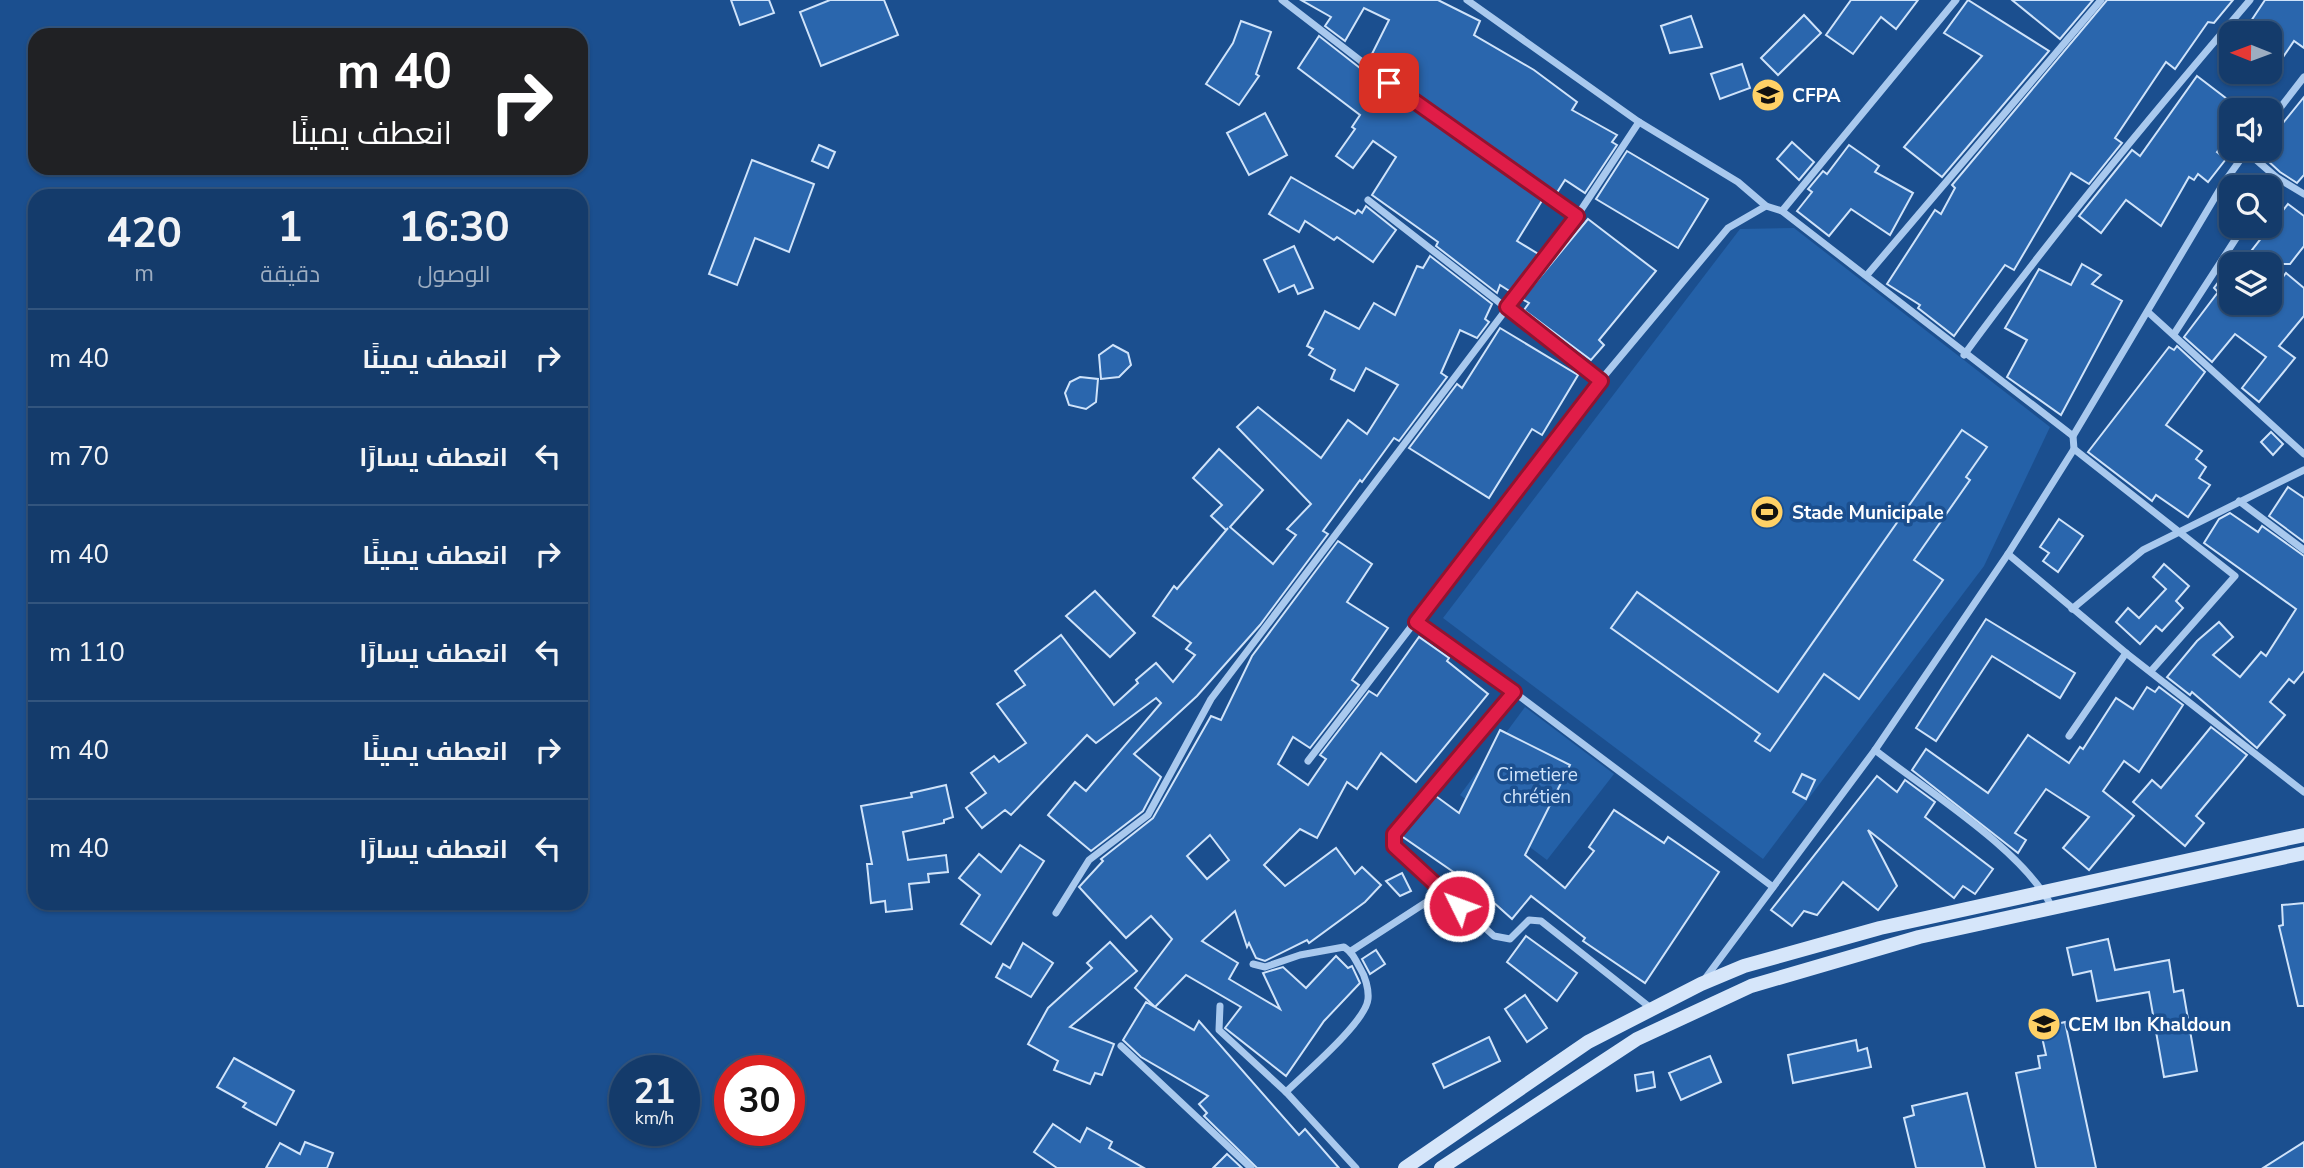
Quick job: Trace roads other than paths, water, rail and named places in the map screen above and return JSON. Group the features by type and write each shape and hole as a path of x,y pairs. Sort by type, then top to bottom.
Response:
{"main road":[{"path":"1405,1168 1588,1042 1701,984 1800,948 2043,890 2304,835"},
{"path":"1441,1168 1637,1039 1751,986 1919,937 2304,853"}],"street":[{"path":"1282,0 1410,99 1577,216"},
{"path":"1466,0 1639,122 1738,182 1766,206 1782,211 1867,275 1964,355 2073,436"},
{"path":"1782,211 1956,0"},
{"path":"1867,275 2101,0"},
{"path":"1964,355 2033,261 2105,170 2250,0"},
{"path":"2282,105 2304,77"},
{"path":"1056,912 1089,860 1148,815 1211,699 1577,216 1639,122"},
{"path":"1701,984 1875,750 2008,554 2074,449 2073,436 2240,161"},
{"path":"2259,161 2274,175"},
{"path":"2282,180 2303,191"},
{"path":"1368,200 1601,381"},
{"path":"1308,761 1601,381 1728,228 1766,206"},
{"path":"2174,334 2236,238"},
{"path":"2148,312 2304,454"},
{"path":"2074,449 2235,576 2151,671"},
{"path":"2072,609 2143,550 2182,533 2239,500 2304,470"},
{"path":"2239,500 2304,550"},
{"path":"2008,554 2126,653 2304,792"},
{"path":"1416,622 1514,692 1773,887"},
{"path":"2069,736 2126,653"},
{"path":"1514,692 1394,834 1394,846 1494,936 1510,939 1529,920 1541,921 1653,1009"},
{"path":"1875,750 2022,864 2043,890 2052,908"},
{"path":"1350,951 1441,891"},
{"path":"1253,964 1265,967 1300,955 1343,947 1350,951 1364,975 1368,998 1365,1009 1338,1042 1286,1092"},
{"path":"1220,1006 1219,1030 1286,1092 1356,1168"},
{"path":"1121,1046 1251,1168"}],"place":[{"name":"CFPA","path":"1768,95"},
{"name":"Stade Municipale","path":"1767,512"},
{"name":"CEM Ibn Khaldoun","path":"2044,1024"}],"park label":[{"name":"Cimetiere chrétien","path":"1537,785"}]}
